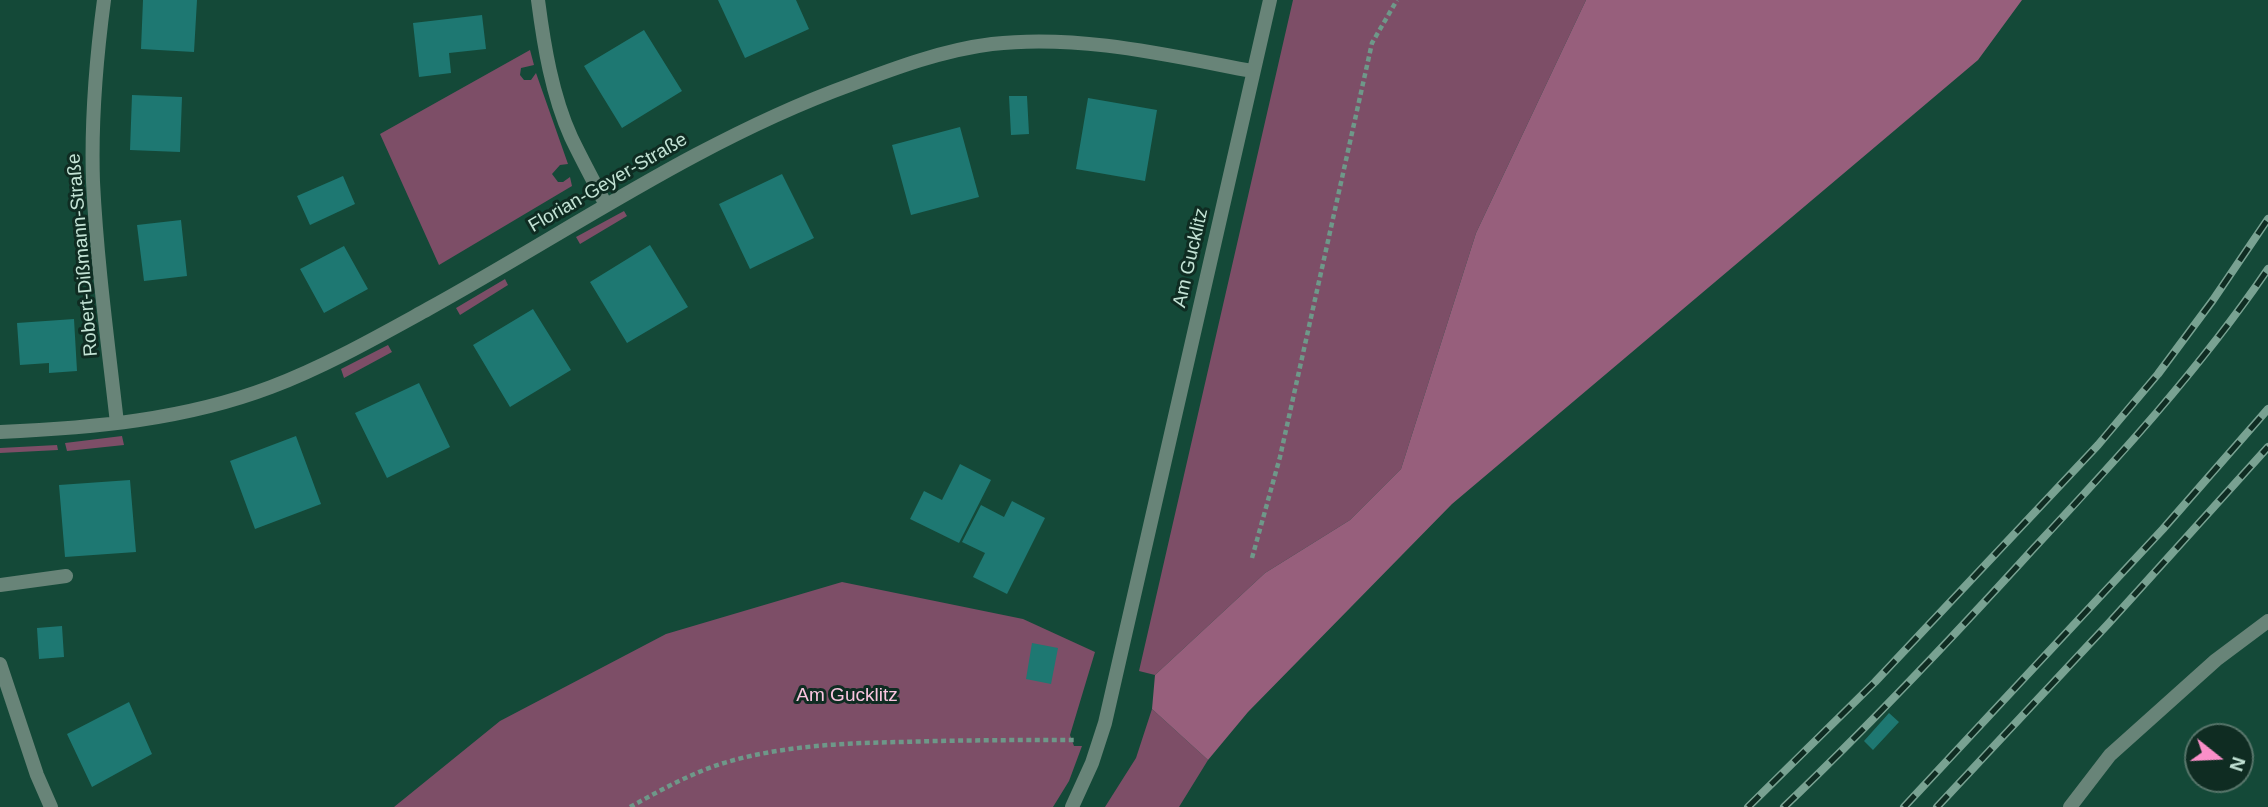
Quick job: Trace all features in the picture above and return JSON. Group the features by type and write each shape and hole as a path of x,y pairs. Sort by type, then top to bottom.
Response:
{"street":[{"name":"Robert-Dißmann-Straße","path":"104,0 94,105 93,181 117,423"},
{"path":"538,0 544,45 557,96 570,135 606,205"},
{"name":"Am Gucklitz","path":"1072,807 1099,740 1133,602 1270,0"},
{"name":"Florian-Geyer-Straße","path":"0,432 82,429 192,412 232,401 365,344 691,155 775,114 868,78 958,50 1012,42 1069,41 1252,71"},
{"path":"0,584 66,576"},
{"path":"2070,807 2110,755 2216,660 2268,621"},
{"path":"0,664 37,775 51,807"}],"path":[{"path":"1252,558 1286,430 1372,43 1397,0"},
{"path":"630,807 660,790 724,763 753,755 813,746 1099,740"}],"green space":[{"path":"1293,0 1586,0 1476,233 1401,469 1350,520 1265,573 1155,675 1139,671"},
{"path":"530,50 534,65 521,68 520,75 524,80 531,80 536,73 568,164 560,165 552,174 558,182 570,177 572,186 439,265 380,134"},
{"path":"624,211 627,216 580,244 576,237"},
{"path":"505,279 508,285 460,315 456,308"},
{"path":"388,345 392,352 344,378 341,369"},
{"path":"122,436 124,445 67,451 65,443"},
{"path":"57,445 58,450 0,453 0,448"},
{"name":"Am Gucklitz","path":"842,582 1023,619 1095,652 1070,735 1074,746 1082,746 1069,781 1053,807 394,807 500,721 666,634"},
{"path":"1152,709 1208,760 1179,807 1105,807 1136,758"}],"shaded area":[{"path":"1586,0 2022,0 1978,60 1452,504 1248,712 1208,760 1152,709 1155,675 1265,573 1350,520 1401,469 1476,233"}],"building":[{"path":"143,0 197,0 194,52 141,49"},
{"path":"718,0 796,0 809,29 745,58"},
{"path":"482,15 486,49 449,53 451,73 419,77 413,23"},
{"path":"644,30 682,91 622,128 584,66"},
{"path":"132,95 182,97 180,152 130,150"},
{"path":"1009,96 1027,96 1029,134 1011,135"},
{"path":"1088,98 1157,110 1145,181 1076,169"},
{"path":"960,127 979,197 911,215 892,145"},
{"path":"782,174 814,238 750,269 719,204"},
{"path":"343,176 355,204 310,225 297,196"},
{"path":"181,220 187,276 144,281 137,225"},
{"path":"650,245 688,307 627,343 590,282"},
{"path":"344,246 368,289 324,313 300,269"},
{"path":"533,309 571,370 510,407 473,345"},
{"path":"74,319 77,371 49,373 49,363 20,365 17,323"},
{"path":"419,383 450,447 387,478 355,413"},
{"path":"296,436 321,504 255,529 230,461"},
{"path":"960,464 991,480 959,543 910,519 924,491 942,500"},
{"path":"130,480 136,552 65,557 59,485"},
{"path":"1012,501 1045,518 1007,594 973,577 985,553 962,542 981,505 1004,517"},
{"path":"62,626 64,657 39,659 37,628"},
{"path":"1032,643 1058,648 1051,684 1026,679"},
{"path":"129,702 152,754 92,787 67,734"},
{"path":"1889,713 1899,722 1873,750 1864,741"}],"railway":[{"path":"1748,807 1875,682 2098,445 2158,374 2268,219"},
{"path":"1784,807 1911,680 2126,447 2214,343 2268,269"},
{"path":"1904,807 2163,529 2268,409"},
{"path":"1937,807 2268,447"}]}
